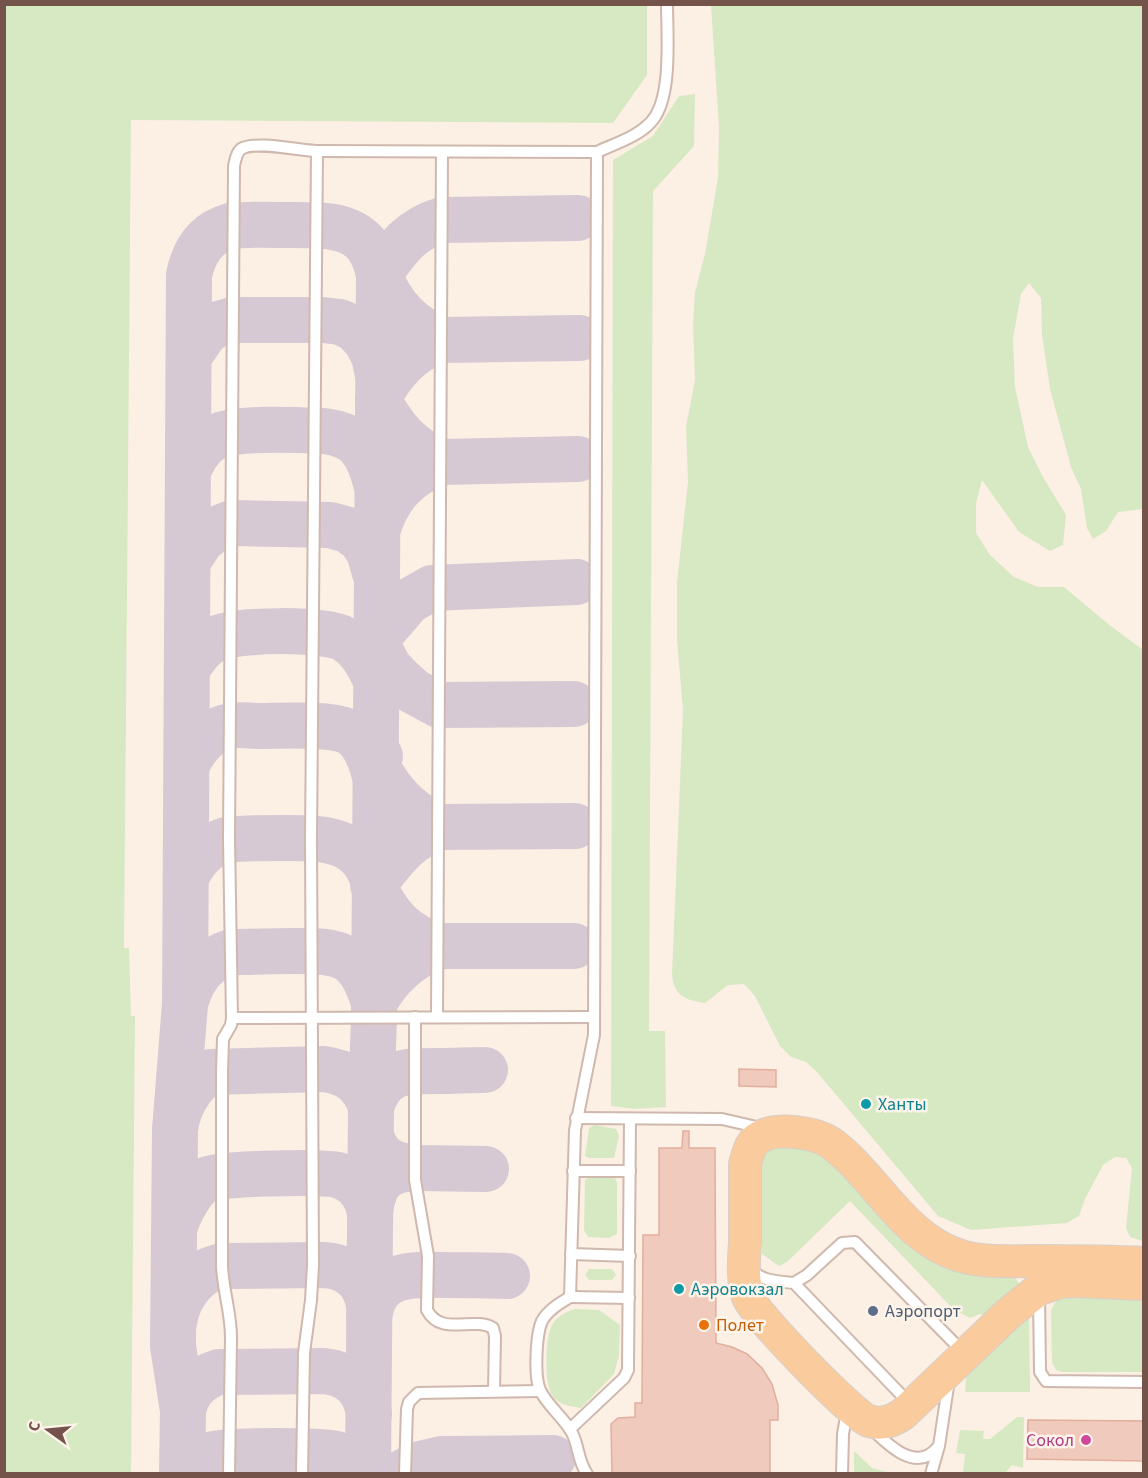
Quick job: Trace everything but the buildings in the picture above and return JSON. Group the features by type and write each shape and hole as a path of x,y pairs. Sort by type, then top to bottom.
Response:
{"main road":[{"path":"1143,1263 1000,1261 960,1256 923,1237 829,1141 808,1133 778,1133 759,1137 748,1152 745,1164 744,1262 748,1298 754,1309 853,1411 873,1422 881,1423 898,1418 913,1407 1009,1313 1039,1289 1059,1282 1074,1281 1143,1284"}],"lane":[{"path":"230,1473 231,1328 222,1276 222,1071 223,1039 231,1025 232,1018 229,839 234,166 237,154 242,148 252,146 294,147 317,151 597,153 644,129 660,110 666,79 667,4"},
{"path":"302,1473 304,1353 313,1274 311,827 317,151"},
{"path":"437,1017 442,153"},
{"path":"570,1297 576,1118 593,1044 594,1017 597,153"},
{"path":"415,1017 415,1188 428,1256 427,1310 430,1317 441,1323 486,1325 493,1328 495,1336 494,1391"},
{"path":"232,1018 594,1017"},
{"path":"576,1118 722,1119 778,1133"},
{"path":"570,1429 624,1378 628,1370 630,1119"},
{"path":"745,1124 745,1164"},
{"path":"573,1171 630,1171"},
{"path":"794,1283 807,1275 842,1243 855,1242 958,1363 931,1473"},
{"path":"571,1254 630,1256"},
{"path":"744,1262 760,1278 794,1283 913,1407"},
{"path":"1039,1289 1040,1372 1046,1381 1143,1382"},
{"path":"587,1473 580,1465 570,1429 540,1391 537,1372 540,1328 542,1321 552,1310 570,1297 630,1298"},
{"path":"405,1473 406,1409 413,1397 424,1392 540,1391"},
{"path":"842,1473 843,1434 853,1411 887,1444 906,1456 924,1458 932,1455 939,1446"}],"green space":[{"path":"5,4 647,5 647,75 613,123 131,120 124,948 129,948 131,1016 135,1016 131,1473 5,1473"},
{"path":"711,5 1143,5 1143,509 1118,512 1106,531 1093,539 1087,528 1081,489 1071,467 1050,389 1042,335 1041,298 1029,283 1021,294 1013,338 1015,387 1028,447 1066,515 1063,545 1050,551 1019,532 982,480 976,503 976,533 990,555 1014,577 1038,587 1064,587 1143,650 1143,1241 1130,1237 1126,1228 1132,1168 1126,1158 1115,1157 1103,1165 1085,1199 1079,1216 1067,1223 971,1230 938,1216 817,1072 806,1062 791,1057 780,1046 755,996 744,984 728,985 705,1003 682,996 676,989 672,976 683,710 677,640 677,582 688,482 686,427 695,380 693,325 695,292 705,254 718,178 719,127"},
{"path":"695,94 694,146 653,191 649,1031 665,1031 666,1107 634,1109 611,1106 613,160 653,136 679,96"},
{"path":"595,1125 616,1129 619,1136 614,1158 585,1156 589,1128"},
{"path":"775,1146 825,1148 919,1243 1014,1276 1020,1285 990,1317 980,1314 970,1318 953,1309 850,1201 787,1262 779,1266 762,1254 761,1154"},
{"path":"595,1175 615,1178 617,1183 617,1234 609,1238 588,1237 584,1230 585,1180"},
{"path":"589,1269 612,1269 616,1275 612,1280 589,1280 585,1275"},
{"path":"1068,1296 1143,1298 1143,1372 1062,1372 1056,1370 1052,1363 1051,1310 1056,1301"},
{"path":"575,1309 599,1310 620,1325 619,1355 614,1374 581,1408 558,1401 552,1395 549,1389 546,1360 552,1325 556,1319"},
{"path":"1029,1316 1030,1392 965,1392 966,1378 971,1364"},
{"path":"1017,1417 1024,1417 1023,1468 1012,1465 1005,1473 963,1473 965,1454 956,1453 960,1430 984,1431 983,1439 990,1439"},
{"path":"854,1451 872,1468 890,1473 854,1473"}],"taxiway":[{"path":"377,531 387,507 400,489 417,474 440,462 419,450 403,436 378,400 389,380 403,363 420,350 441,340 420,328 403,314 390,297 379,275 398,249 412,235 442,220 578,218"},
{"path":"175,1130 185,1004 189,275 194,258 202,244 214,233 230,226 335,227 358,237 367,246 374,258 379,275 374,1017 371,1107"},
{"path":"189,356 204,334 215,325 233,320 323,320 340,322 355,329 366,341 374,356 378,375"},
{"path":"441,340 580,338"},
{"path":"188,471 193,460 208,442 228,433 255,430 324,431 346,437 361,448 370,465 377,487"},
{"path":"440,462 578,459"},
{"path":"188,561 201,541 214,530 232,523 330,525 348,530 361,540 369,552 376,576"},
{"path":"574,704 439,705 413,691 400,679 389,667 376,643 409,601 432,588 577,582"},
{"path":"187,669 199,652 215,639 241,633 280,631 318,633 344,639 359,651 375,678"},
{"path":"187,764 204,739 223,728 237,725 316,726 338,728 353,734 365,749 374,773"},
{"path":"374,1003 393,976 409,962 438,946 415,936 398,923 373,885 408,845 437,827 408,807 394,792 374,762 380,756"},
{"path":"437,827 575,826"},
{"path":"186,877 202,854 226,840 297,838 324,840 348,848 367,866 373,880"},
{"path":"438,946 574,946"},
{"path":"185,1004 191,986 201,971 222,955 231,952 308,951 335,954 354,964 362,974 374,1003"},
{"path":"182,1474 183,1411 173,1346 175,1130 178,1114 196,1083 210,1072 324,1069 354,1080 364,1092 371,1107 368,1474"},
{"path":"371,1107 381,1086 396,1075 415,1071 485,1070"},
{"path":"370,1212 374,1193 382,1180 395,1172 415,1168 399,1165 387,1159 378,1150 371,1136"},
{"path":"415,1168 486,1169"},
{"path":"174,1231 185,1203 200,1184 213,1178 245,1174 320,1173 337,1175 352,1182 360,1189 370,1212"},
{"path":"174,1322 176,1312 190,1285 205,1272 224,1266 323,1265 340,1268 360,1282 369,1306"},
{"path":"369,1318 379,1292 396,1279 420,1275 507,1276"},
{"path":"183,1411 195,1386 219,1372 324,1371 341,1375 355,1384 364,1397 369,1414"},
{"path":"189,1474 200,1461 214,1454 275,1451 336,1454 350,1461 361,1474"},
{"path":"400,1474 416,1465 442,1459 553,1458"}],"place":[{"name":"Ханты","path":"866,1104"},
{"name":"Аэровокзал","path":"679,1289"},
{"name":"Аэропорт","path":"873,1311"},
{"name":"Полет","path":"704,1325"},
{"name":"Сокол","path":"1086,1440"}]}
